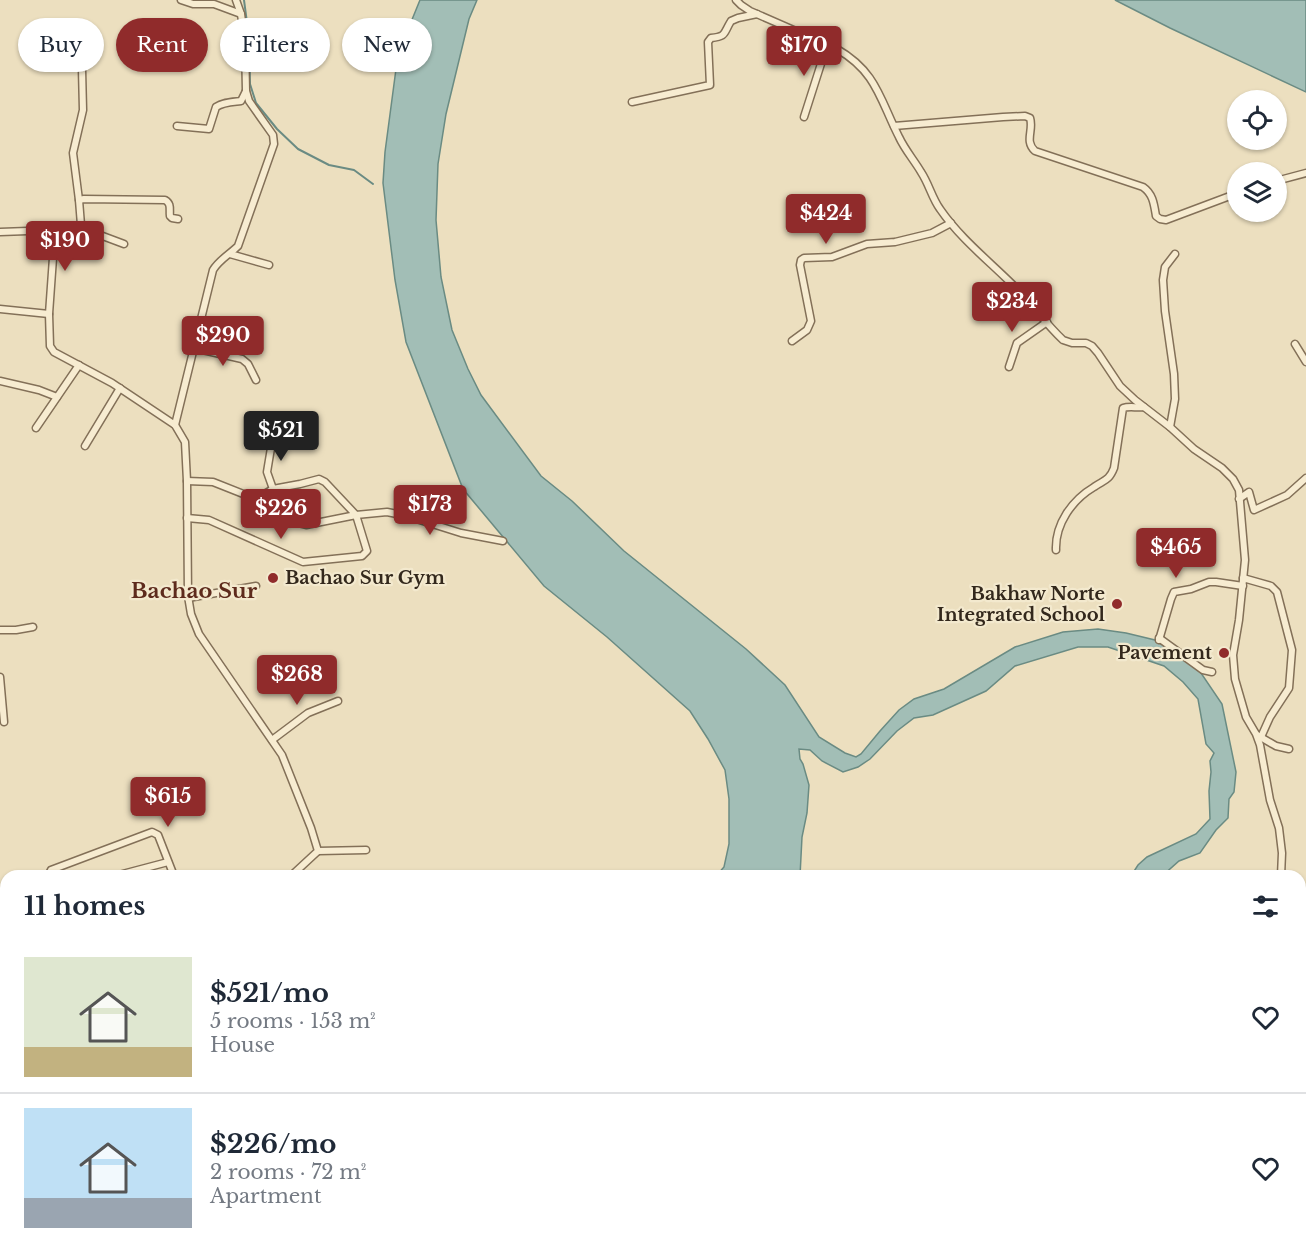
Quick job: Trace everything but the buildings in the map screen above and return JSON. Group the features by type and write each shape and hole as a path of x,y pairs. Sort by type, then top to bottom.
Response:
{"street":[{"path":"181,0 193,4 214,4 241,14"},
{"path":"175,424 213,270 238,246 274,144 273,135 249,102 246,91 245,44 241,14 236,0"},
{"path":"736,0 758,14 846,55 871,80 878,91 899,137 923,174 939,208 951,224 1019,291 1067,343 1086,343 1092,346 1120,386 1233,479 1239,490 1245,560 1233,655 1235,679 1246,717 1258,736 1270,800 1279,828 1281,870"},
{"path":"632,102 710,85 708,42 711,38 726,33 731,21 758,14"},
{"path":"804,117 827,45"},
{"path":"81,225 73,153 83,110 82,72"},
{"path":"177,126 209,129 216,107 228,102 241,101 246,91"},
{"path":"894,126 1025,116 1030,118 1032,124 1029,142 1035,151 1143,187 1150,192 1156,216 1160,219 1166,220 1227,197"},
{"path":"1287,178 1306,173"},
{"path":"79,200 165,200 170,205 172,219 178,219"},
{"path":"792,341 807,330 811,321 801,260 832,257 867,244 896,242 932,233 951,224"},
{"path":"0,232 55,230 81,225 92,232 124,244"},
{"path":"55,230 49,314 50,346 54,352 120,388 175,424 185,442 188,598 191,614 199,634 282,755 318,851"},
{"path":"230,254 269,265"},
{"path":"1170,427 1175,399 1162,280 1165,267 1175,254"},
{"path":"0,309 49,314"},
{"path":"1009,367 1017,344 1047,322"},
{"path":"1295,344 1306,362"},
{"path":"194,348 242,359 248,364 256,380"},
{"path":"36,428 79,365"},
{"path":"0,381 39,390 57,397"},
{"path":"85,446 120,388"},
{"path":"1056,550 1056,537 1064,517 1074,504 1093,487 1111,476 1123,408 1144,407"},
{"path":"273,436 267,472 273,489"},
{"path":"1239,499 1249,492 1254,510 1287,495 1306,478"},
{"path":"187,518 209,520 303,562 362,556 367,551 356,515 325,482 319,479 273,489 256,499"},
{"path":"187,481 213,482 256,499 298,523 306,525 356,515 387,512 461,533 503,541"},
{"path":"1243,578 1271,586 1277,592 1292,650 1288,688 1258,736"},
{"path":"1212,672 1203,670 1159,639 1170,599 1174,592 1209,582 1242,586"},
{"path":"188,598 256,586"},
{"path":"0,630 33,627"},
{"path":"0,677 4,722"},
{"path":"272,740 308,713 338,701"},
{"path":"1258,736 1276,746 1289,749"},
{"path":"51,870 152,832 159,835 171,870"},
{"path":"297,870 318,851 366,850"},
{"path":"138,870 168,862"}],"water":[{"path":"420,0 477,0 469,19 446,114 438,164 436,220 441,277 452,330 481,395 541,476 572,501 624,551 746,649 785,685 819,737 856,757 899,710 914,699 944,689 1015,647 1063,632 1098,629 1155,640 1175,652 1201,673 1222,704 1236,772 1234,792 1229,799 1228,818 1216,830 1200,853 1179,861 1169,870 1135,870 1147,857 1196,834 1210,819 1210,761 1214,753 1206,744 1198,699 1164,666 1108,647 1078,647 1015,666 986,691 933,715 914,718 897,731 870,759 858,767 843,772 822,761 810,750 799,749 809,785 800,870 721,870 729,844 729,799 725,770 690,711 607,637 544,586 463,489 406,342 395,280 383,183 396,72 432,72 432,18 413,18"},
{"path":"1115,0 1306,0 1306,92 1170,28"}],"waterway":[{"path":"244,0 249,38 250,84 256,103 277,129 298,149 329,165 354,170 373,184"}],"place":[{"name":"Bachao Sur Gym","path":"273,578"},
{"name":"Bakhaw Norte Integrated School","path":"1117,604"},
{"name":"Pavement","path":"1224,653"}],"district":[{"name":"Bachao Sur","path":"194,591"}]}
